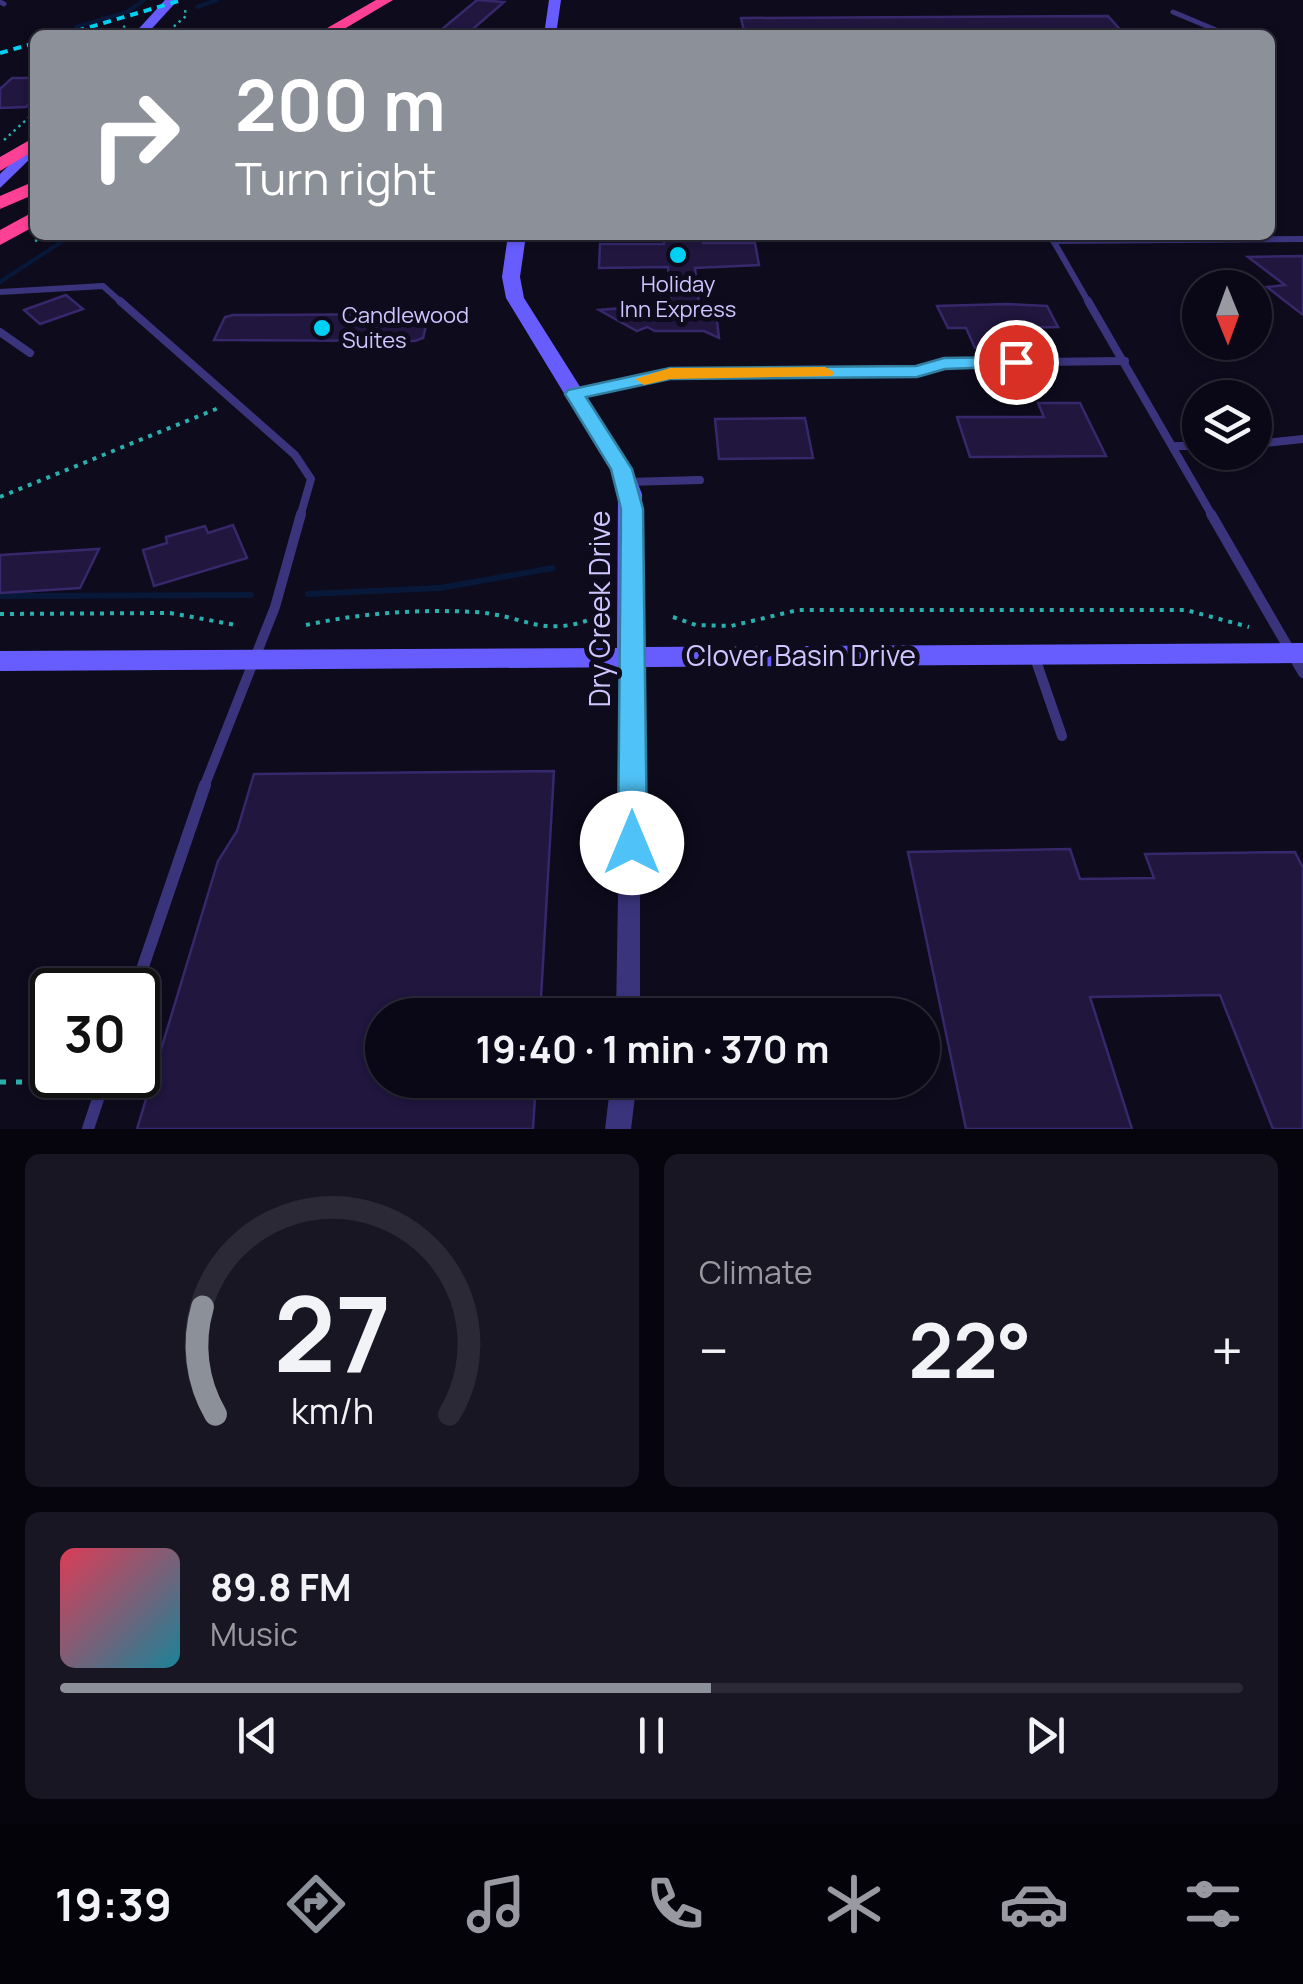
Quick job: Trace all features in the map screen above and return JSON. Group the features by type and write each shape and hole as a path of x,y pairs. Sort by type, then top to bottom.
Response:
{"highway":[{"path":"310,30 361,0"},
{"path":"331,30 386,0"},
{"path":"0,165 30,147"},
{"path":"0,203 30,189"},
{"path":"0,218 30,206"},
{"path":"0,239 30,220"}],"street":[{"path":"136,29 172,0"},
{"path":"551,30 556,0"},
{"path":"0,184 30,150"},
{"name":"Dry Creek Drive","path":"517,240 511,278 514,294 627,482 633,527 628,998"},
{"name":"Clover Basin Drive","path":"0,661 632,655 1034,655 1299,660"},
{"path":"618,1129 622,1098"}],"lane":[{"path":"1174,12 1216,30"},
{"path":"1275,239 1303,239"},
{"path":"1053,240 1299,660"},
{"path":"0,292 104,286 302,462 310,474 310,494 275,607 200,800 143,968"},
{"path":"0,332 30,352"},
{"path":"575,394 670,374 917,372 944,363 1126,361"},
{"path":"1272,442 1303,438"},
{"path":"1176,446 1182,446"},
{"path":"627,482 700,480"},
{"path":"1034,655 1062,736"},
{"path":"88,1129 99,1098"}],"path":[{"path":"170,30 186,16 189,3"},
{"path":"0,143 30,116"},
{"path":"0,498 235,402"},
{"path":"673,617 696,626 731,626 798,610 1173,610 1200,612 1249,626"},
{"path":"306,625 361,613 479,612 531,628 574,626 594,618"},
{"path":"0,614 170,614 236,625"},
{"path":"0,1082 30,1081"}],"building":[{"path":"477,0 504,2 472,30 441,30"},
{"path":"1108,16 1121,30 744,30 741,18"},
{"path":"12,78 30,78 30,103 0,108 0,89"},
{"path":"664,240 755,243 759,265 695,268 699,304 715,304 719,338 704,331 655,331 647,327 637,331 599,310 671,304 668,267 599,268 600,244 664,244"},
{"path":"1303,256 1303,315 1272,291 1272,286 1285,285 1272,275 1272,270 1265,270 1248,257"},
{"path":"66,295 83,309 40,324 24,310"},
{"path":"937,306 1047,306 1058,327 1007,328 1017,347 975,348 966,328 948,328"},
{"name":"Candlewood Suites","path":"421,314 420,318 428,318 423,338 415,341 214,340 225,317 233,315"},
{"path":"1038,403 1080,403 1106,456 970,457 957,417 1044,417"},
{"path":"805,418 813,458 719,459 715,419"},
{"path":"233,525 247,558 154,586 143,550 167,543 166,537 205,526 208,533"},
{"path":"99,549 80,588 0,593 0,555"},
{"path":"554,771 541,998 365,998 365,1098 535,1098 533,1129 137,1129 146,1098 160,1098 160,1053 218,861 237,831 254,774"},
{"path":"1070,849 1080,879 1154,878 1145,854 1295,852 1303,868 1303,1129 1273,1129 1220,995 1090,997 1132,1129 966,1129 908,852"}],"waterway":[{"path":"76,27 127,12 144,0"},
{"path":"197,7 217,0"},
{"path":"0,282 64,240"},
{"path":"308,594 440,588 553,568"},
{"path":"0,596 251,595"}],"railway":[{"path":"80,30 182,0"},
{"path":"0,53 30,44"}],"slow traffic":[{"path":"644,379 670,374 825,372"}],"place":[{"name":"Holiday Inn Express","path":"678,255"},
{"name":"Candlewood Suites","path":"322,328"}],"route":[{"path":"632,843 632,509 622,469 575,394 670,374 917,372 944,363 1016,362"}]}
